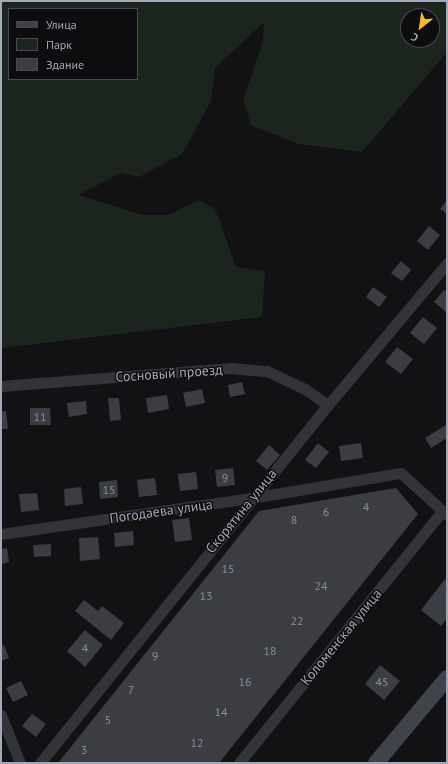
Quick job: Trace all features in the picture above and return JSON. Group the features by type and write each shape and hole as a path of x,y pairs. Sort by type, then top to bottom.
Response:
{"street":[{"name":"Скорятина улица","path":"40,763 328,404 447,263"},
{"name":"Сосновый проезд","path":"1,386 230,368 267,372 305,389 328,404"},
{"name":"Погодаева улица","path":"1,534 252,498 401,474 445,513"},
{"name":"Коломенская улица","path":"239,763 445,513"},
{"path":"376,763 447,678"},
{"path":"1,715 20,763"}],"green space":[{"path":"1,1 447,1 447,52 362,152 299,144 251,125 243,100 263,41 264,22 215,68 211,101 182,154 139,177 121,173 78,195 143,215 168,215 199,200 215,209 236,267 265,271 262,317 1,348"}],"building":[{"path":"447,200 447,214 440,209"},
{"path":"429,226 440,235 428,250 417,241"},
{"path":"401,261 411,270 402,281 391,273"},
{"path":"373,287 387,297 379,307 366,297"},
{"path":"444,290 447,292 447,313 434,302"},
{"path":"423,317 437,328 424,344 410,333"},
{"path":"397,347 413,359 401,374 385,362"},
{"path":"242,382 245,394 230,397 228,385"},
{"path":"202,389 205,403 186,407 183,393"},
{"path":"167,395 169,409 148,413 146,398"},
{"path":"108,398 119,398 121,420 110,421"},
{"path":"86,401 87,414 69,417 67,403"},
{"path":"30,408 50,408 51,425 30,425"},
{"path":"6,411 8,429 1,429 1,412"},
{"path":"446,425 447,438 431,448 425,438"},
{"path":"318,443 329,452 316,468 305,460"},
{"path":"361,443 363,458 341,461 339,446"},
{"path":"269,445 280,455 267,470 256,461"},
{"path":"233,468 235,485 217,487 215,470"},
{"path":"196,472 198,489 180,491 178,474"},
{"path":"155,478 157,495 139,497 137,480"},
{"path":"117,480 118,497 100,499 99,482"},
{"path":"81,487 83,504 65,506 64,489"},
{"path":"396,488 418,514 219,763 58,763 259,511"},
{"path":"37,493 39,510 21,512 19,494"},
{"path":"189,518 192,540 175,542 172,520"},
{"path":"133,531 134,545 115,547 114,533"},
{"path":"98,537 100,559 80,561 79,538"},
{"path":"51,544 51,556 34,557 33,545"},
{"path":"7,548 9,562 1,564 1,549"},
{"path":"445,579 447,581 447,618 441,626 421,610"},
{"path":"84,600 98,611 102,606 124,623 111,640 75,611"},
{"path":"85,630 103,645 85,667 67,651"},
{"path":"4,645 9,658 1,661 1,646"},
{"path":"380,665 400,681 384,700 365,684"},
{"path":"21,681 28,695 13,702 6,688"},
{"path":"32,714 46,724 36,737 22,726"}]}
